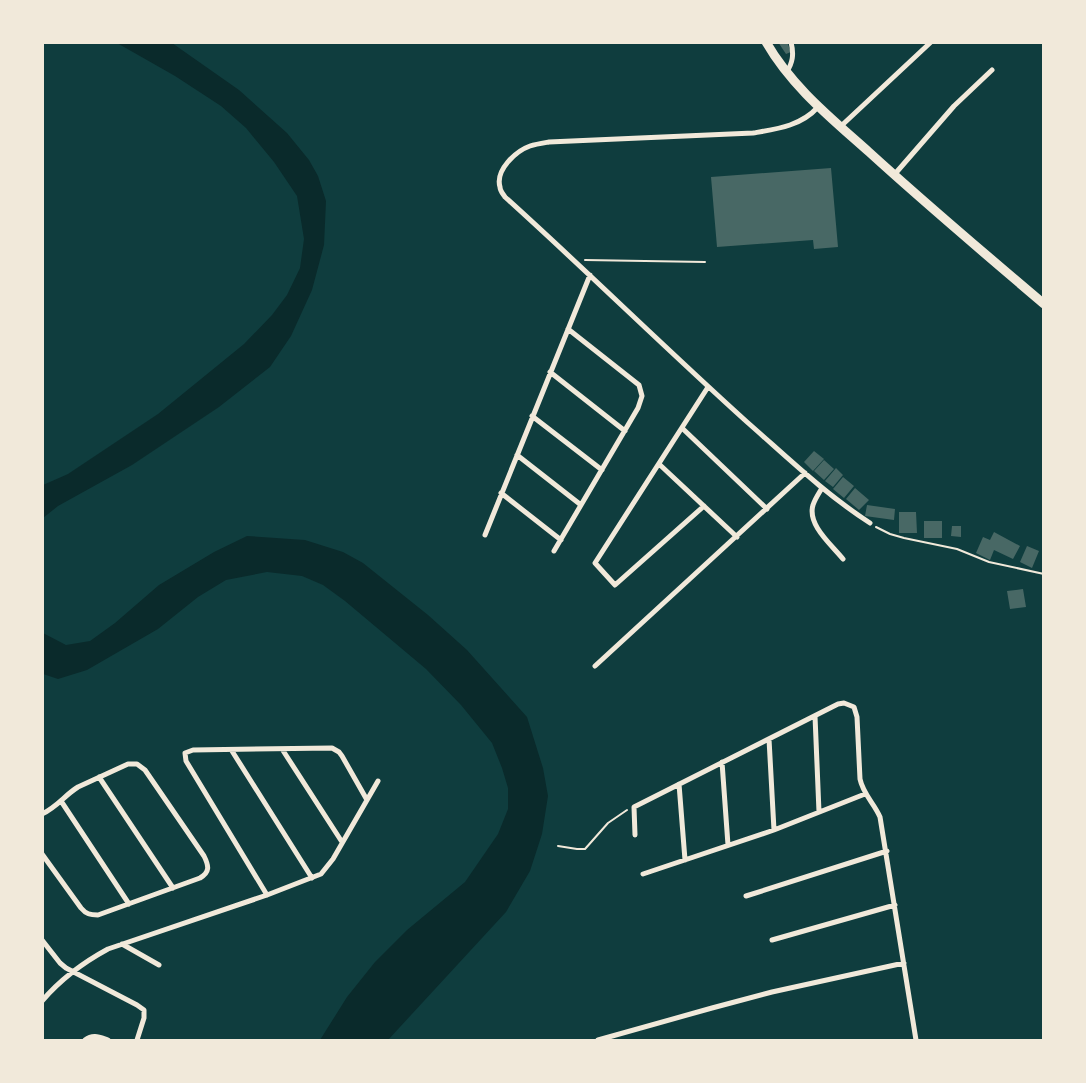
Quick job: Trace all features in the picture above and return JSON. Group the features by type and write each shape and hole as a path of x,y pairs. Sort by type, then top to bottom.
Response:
{"main road":[{"path":"766,42 786,73 818,107 1044,304"}],"street":[{"path":"786,73 792,61 791,42"},
{"path":"840,127 931,42"},
{"path":"894,175 954,106 992,70"},
{"path":"818,107 803,120 775,130 753,133 550,142 532,145 515,154 502,171 499,180 500,188 506,197 708,387 822,488 870,523"},
{"path":"485,535 590,275"},
{"path":"554,551 625,431 640,404 642,396 639,385 568,329"},
{"path":"550,372 625,431"},
{"path":"704,506 616,585 595,563 708,387"},
{"path":"532,416 602,470"},
{"path":"682,428 767,509"},
{"path":"517,455 581,505"},
{"path":"659,464 737,537"},
{"path":"595,666 805,473"},
{"path":"822,488 813,505 812,513 821,534 843,558"},
{"path":"501,493 561,540"},
{"path":"635,835 634,807 815,716 844,703 854,708 857,717 861,787 872,801 880,817 916,1040"},
{"path":"815,716 819,812"},
{"path":"769,739 774,830"},
{"path":"266,895 186,761 185,754 192,750 327,747 336,749 367,800"},
{"path":"282,749 342,842"},
{"path":"232,750 312,878"},
{"path":"722,762 728,845"},
{"path":"42,814 56,806 71,791 128,764 137,764 141,766 204,856 208,871 204,875 129,904 98,915 88,914 81,908 42,854"},
{"path":"99,777 172,888"},
{"path":"42,1002 58,984 73,972 96,956 122,944 266,895 321,874 327,868 378,781"},
{"path":"679,784 685,860"},
{"path":"643,874 774,830 866,794"},
{"path":"61,801 129,904"},
{"path":"746,896 887,851"},
{"path":"772,940 895,905"},
{"path":"42,940 60,963 73,972 141,1007 145,1014 137,1040"},
{"path":"122,944 158,965"},
{"path":"598,1040 764,994 904,963"},
{"path":"85,1040 95,1036 108,1040"}],"path":[{"path":"582,260 705,262"},
{"path":"870,523 890,534 957,549 989,562 1044,574"},
{"path":"558,846 585,849 608,823 634,807"}],"water":[{"path":"117,43 172,43 239,90 287,133 309,160 318,176 326,201 324,245 312,290 291,336 270,367 219,407 132,465 58,506 43,518 43,485 68,474 158,414 244,344 272,315 287,295 300,268 304,239 297,196 274,162 246,128 221,106 175,76"},
{"path":"247,536 305,540 343,552 363,563 428,615 467,650 527,717 543,768 548,796 542,834 530,871 506,912 388,1040 320,1040 347,997 375,962 407,930 465,882 498,834 508,809 508,788 492,743 461,705 426,669 345,601 323,585 302,576 267,572 226,580 198,597 158,629 87,670 58,679 43,674 43,633 66,645 90,641 115,623 159,585 214,552"}],"building":[{"path":"778,42 787,42 791,52 786,54"},
{"path":"831,168 838,247 814,249 813,240 717,247 711,177"},
{"path":"814,451 824,459 813,471 804,462"},
{"path":"824,460 834,469 824,480 814,471"},
{"path":"836,468 843,475 833,487 825,481"},
{"path":"843,477 854,486 844,498 833,489"},
{"path":"855,488 869,500 859,510 846,499"},
{"path":"867,505 895,509 894,520 865,516"},
{"path":"899,512 916,512 917,533 899,533"},
{"path":"924,521 942,521 942,538 924,538"},
{"path":"952,526 961,526 961,537 951,536"},
{"path":"994,532 1020,546 1013,559 994,550 990,560 976,553 983,537 990,540"},
{"path":"1027,546 1039,551 1032,568 1020,562"},
{"path":"1023,589 1026,607 1010,609 1007,591"}]}
